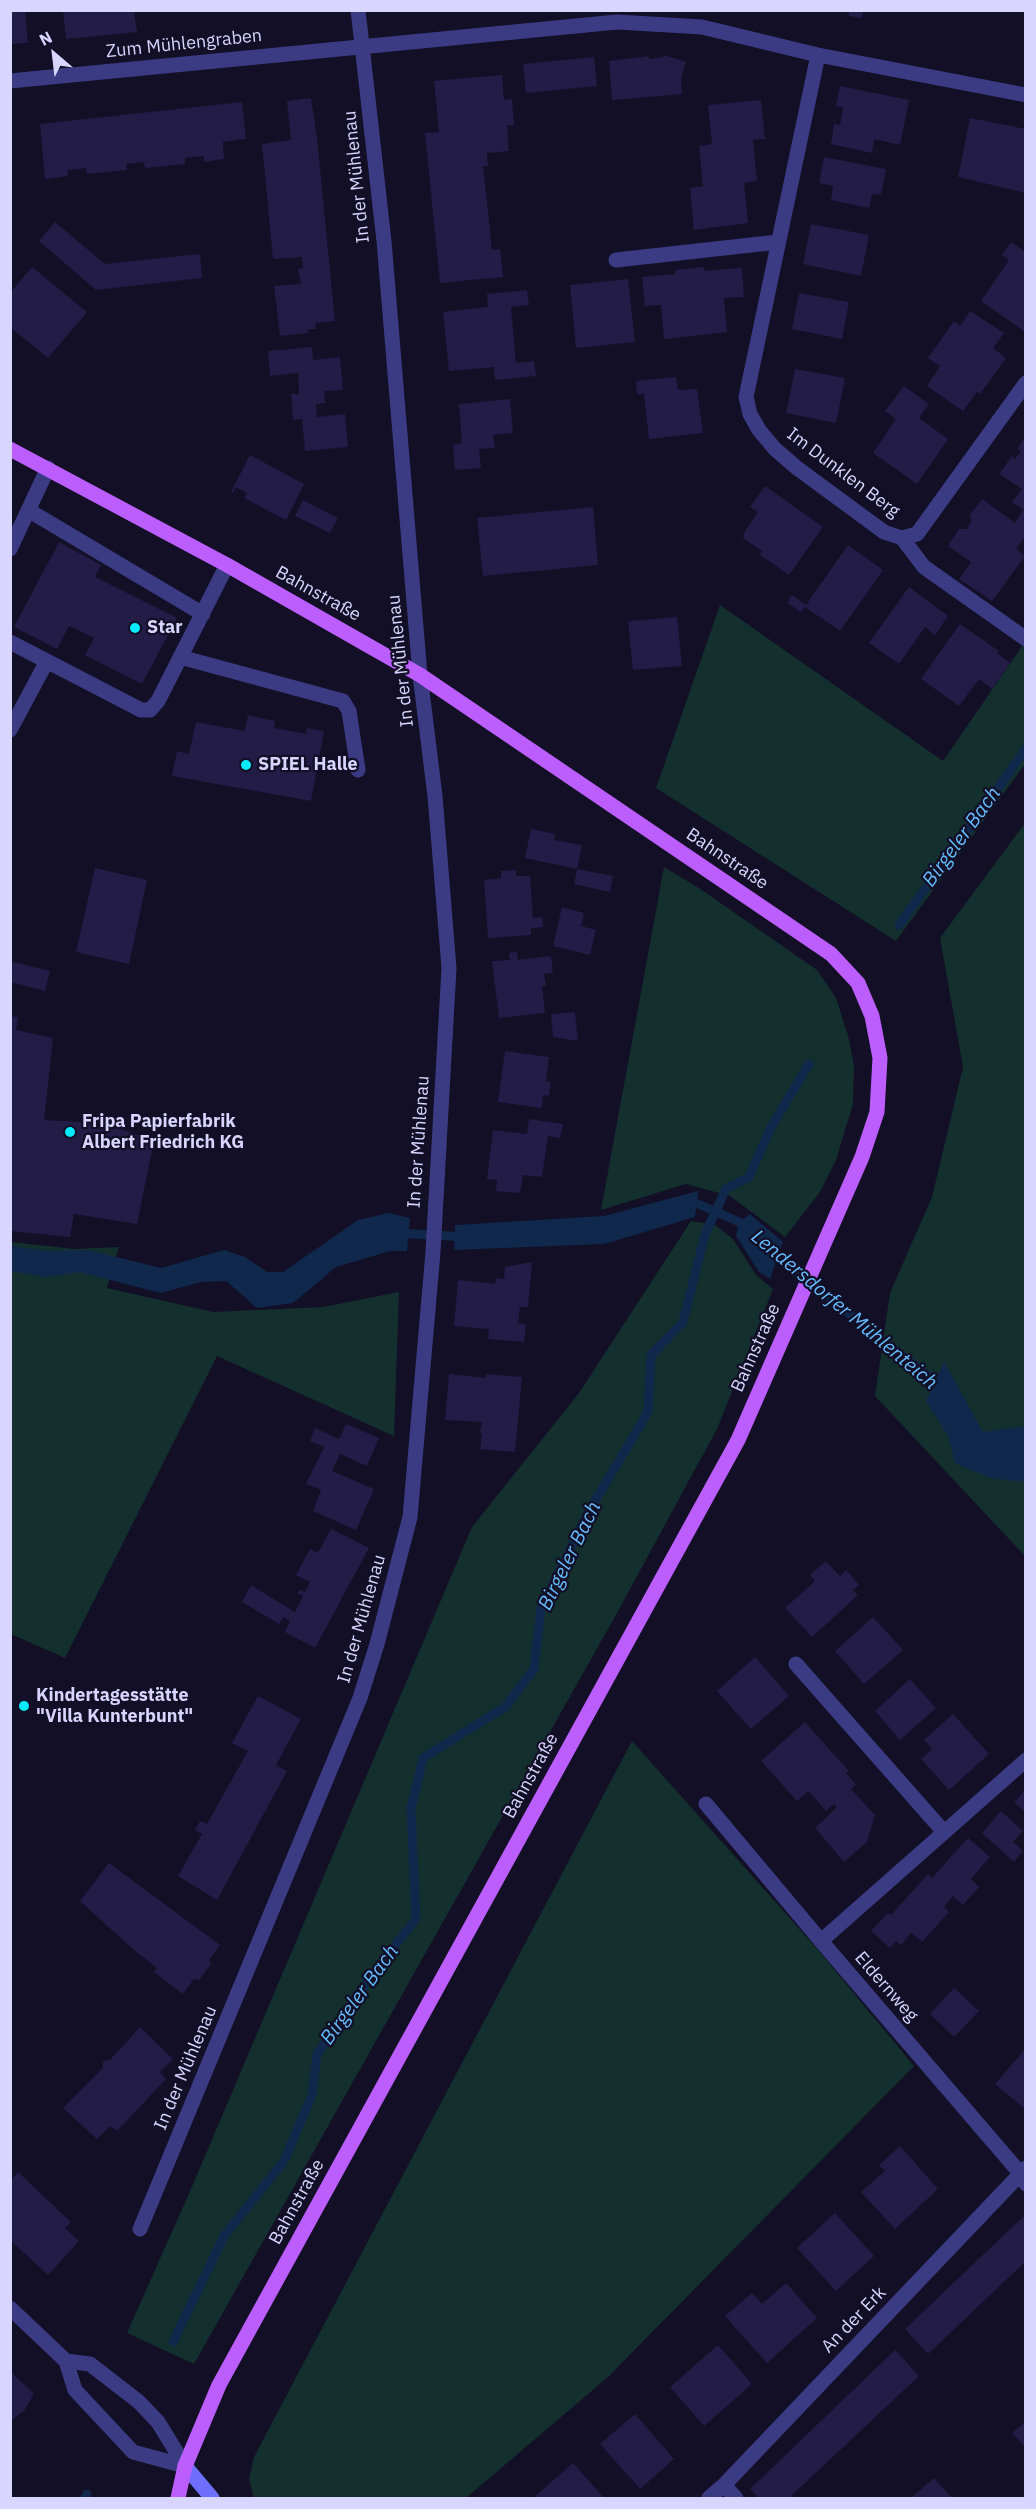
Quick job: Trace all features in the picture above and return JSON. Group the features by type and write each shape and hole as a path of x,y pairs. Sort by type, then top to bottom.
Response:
{"main road":[{"name":"Bahnstraße","path":"10,449 227,565 420,675 831,954 858,983 872,1016 880,1058 877,1112 862,1157 818,1262 795,1308 738,1440 219,2385 185,2466 178,2499"}],"street":[{"name":"In der Mühlenau","path":"140,2229 360,1698 377,1644 410,1517 433,1252 449,968 435,796 420,675 384,241 358,10"},
{"path":"362,46 618,16 702,27 818,55 1026,95"},
{"name":"Zum Mühlengraben","path":"10,81 362,46"},
{"name":"Im Dunklen Berg","path":"818,55 746,397 750,414 759,430 797,468 884,532 902,538 917,534 1026,383"},
{"path":"616,260 778,242"},
{"path":"10,549 48,468"},
{"path":"28,510 202,614"},
{"path":"902,538 924,567 1026,639"},
{"path":"10,642 141,710 150,710 158,700 227,565"},
{"path":"180,657 343,701 349,711 358,770"},
{"path":"10,730 47,661"},
{"path":"796,1664 944,1832"},
{"path":"821,1941 1026,1760"},
{"name":"Eldernweg","path":"706,1804 821,1941 1024,2175"},
{"name":"An der Erk","path":"709,2499 1024,2175"},
{"path":"10,2308 66,2361 75,2390 133,2452 185,2466"},
{"path":"66,2361 90,2364 139,2402 158,2422 185,2466 213,2499"},
{"path":"724,2485 736,2499"}],"green space":[{"path":"720,605 943,761 1025,642 1025,764 896,941 656,788"},
{"path":"1025,823 1025,1556 875,1396 890,1293 932,1197 963,1067 940,938"},
{"path":"664,867 699,888 817,970 836,998 849,1039 854,1066 853,1104 836,1160 820,1192 785,1237 730,1196 686,1184 601,1210"},
{"path":"691,1221 715,1225 733,1239 756,1275 773,1289 717,1429 617,1613 194,2364 127,2333 191,2189 472,1527 579,1393"},
{"path":"11,1242 74,1249 119,1247 107,1288 213,1312 323,1307 399,1292 394,1436 217,1356 65,1658 11,1634"},
{"path":"632,1741 819,1951 914,2066 608,2377 466,2498 254,2498 249,2479 254,2457"}],"water":[{"path":"698,1191 695,1217 604,1244 454,1250 455,1225 604,1216"},
{"path":"389,1213 410,1218 407,1251 390,1251 336,1267 293,1303 257,1308 226,1281 201,1282 161,1293 79,1272 46,1277 11,1271 11,1246 47,1251 88,1250 161,1268 224,1250 245,1257 267,1272 283,1272 358,1220"},
{"path":"750,1214 783,1242 770,1279 759,1272 736,1236 739,1222"},
{"path":"944,1362 983,1432 1025,1426 1025,1482 990,1478 955,1463 948,1436 926,1401"}],"building":[{"path":"10,10 25,10 28,43 10,44"},
{"path":"63,10 134,10 137,32 66,39"},
{"path":"844,10 863,10 862,18 849,16 849,13"},
{"path":"664,55 686,62 681,78 682,94 612,100 609,61 649,56 649,59 664,57"},
{"path":"594,57 597,86 526,93 523,64"},
{"path":"502,75 504,100 512,99 514,125 507,125 509,151 487,153 488,166 483,166 492,250 500,249 503,277 440,283 425,133 439,132 434,81"},
{"path":"840,86 909,100 900,145 874,139 872,153 831,144 834,124 840,125 843,107 836,106"},
{"path":"311,98 335,321 315,323 316,329 308,329 309,333 280,336 274,286 301,284 298,269 303,268 302,257 273,259 262,144 291,140 287,101"},
{"path":"761,100 765,139 753,140 757,181 744,183 748,223 694,230 690,188 703,186 699,146 712,144 708,105"},
{"path":"242,102 246,139 223,142 224,159 204,162 204,156 185,158 185,164 145,168 144,162 126,164 127,170 87,174 86,168 67,170 68,176 45,179 40,124"},
{"path":"970,118 1026,129 1026,193 958,177"},
{"path":"824,157 886,169 881,195 872,194 869,208 831,200 833,186 819,183"},
{"path":"55,222 105,264 200,254 202,278 96,290 39,241"},
{"path":"811,224 869,235 861,276 803,264"},
{"path":"1011,242 1026,252 1024,331 981,301 1009,260 1002,255"},
{"path":"32,267 87,312 48,358 10,327 10,293"},
{"path":"704,267 704,271 742,268 744,297 724,298 727,332 664,339 661,305 645,306 642,277 675,274 675,270"},
{"path":"628,279 635,342 576,348 570,285"},
{"path":"527,290 529,305 511,307 516,363 534,361 536,376 495,380 494,367 449,371 443,312 488,307 487,294"},
{"path":"799,293 849,302 842,339 792,329"},
{"path":"970,311 1004,333 993,348 1006,358 980,394 977,392 963,411 927,386 940,366 928,358 954,321 960,326"},
{"path":"312,347 313,360 340,357 343,390 324,391 325,403 316,404 317,417 345,414 348,447 305,451 302,419 293,420 291,394 299,394 298,373 270,376 268,351"},
{"path":"795,369 845,378 836,423 786,413"},
{"path":"676,377 678,390 697,389 703,433 649,439 644,394 637,394 636,381"},
{"path":"904,386 929,404 919,418 948,439 917,484 873,453 896,419 885,411"},
{"path":"510,399 513,433 493,435 495,448 479,449 481,468 455,470 453,445 462,443 459,404"},
{"path":"1026,436 1026,536 1016,549 1025,556 992,601 959,579 971,562 948,546 959,529 967,529 971,522 970,515 982,499 1015,523 1023,510 1012,502 1022,489 999,474 1012,456 1015,459 1021,451 1017,449"},
{"path":"250,455 304,484 286,520 244,498 247,493 236,487 233,493 231,492"},
{"path":"765,486 823,527 789,575 760,555 762,551 743,538 758,512 750,507"},
{"path":"303,500 338,518 330,533 295,516"},
{"path":"593,507 598,565 483,576 477,518"},
{"path":"59,542 101,565 95,577 177,618 142,684 85,655 94,638 69,626 57,649 14,627"},
{"path":"848,545 883,570 840,631 805,607 801,612 787,603 792,595 806,605"},
{"path":"909,587 948,616 935,635 925,627 899,664 869,643"},
{"path":"677,617 682,666 633,670 628,621"},
{"path":"960,624 999,651 997,653 1010,663 992,689 979,679 959,706 921,679"},
{"name":"SPIEL Halle","path":"248,715 275,721 274,728 306,734 307,728 324,731 311,801 172,776 177,751 189,754 196,722 245,731"},
{"path":"531,829 555,834 554,840 582,845 577,869 525,858"},
{"path":"95,868 147,880 129,964 76,952"},
{"path":"577,869 613,876 610,892 574,884"},
{"path":"516,870 516,876 530,876 533,918 542,917 543,927 531,928 531,935 488,938 484,880 501,878 501,871"},
{"path":"562,907 584,913 581,926 596,930 590,955 553,946"},
{"path":"517,952 518,960 551,956 553,973 544,974 546,986 542,986 545,1013 499,1018 492,961 510,960 509,953"},
{"path":"10,961 50,971 45,991 10,982"},
{"path":"575,1012 578,1041 553,1037 551,1014"},
{"name":"Fripa Papierfabrik Albert Friedrich KG","path":"10,1016 18,1017 16,1030 53,1038 44,1120 104,1123 154,1141 137,1224 74,1214 70,1237 10,1231"},
{"path":"505,1051 549,1057 546,1081 551,1082 549,1096 543,1095 542,1108 498,1102"},
{"path":"529,1119 563,1124 560,1138 548,1136 542,1177 523,1175 520,1193 496,1191 497,1180 487,1179 493,1130 527,1134"},
{"path":"532,1262 528,1307 520,1307 518,1323 526,1324 524,1342 488,1339 489,1329 454,1326 458,1280 495,1284 496,1278 504,1279 505,1267"},
{"path":"449,1374 485,1378 486,1374 522,1377 515,1452 480,1449 482,1422 445,1420"},
{"path":"346,1424 379,1438 367,1466 340,1454 332,1471 374,1489 356,1530 313,1511 321,1490 306,1484 324,1447 310,1441 315,1428 339,1439"},
{"path":"331,1529 369,1548 315,1648 285,1632 290,1621 283,1617 279,1624 242,1602 251,1585 295,1612 303,1596 297,1593 300,1590 305,1592 310,1582 296,1575 310,1549 318,1553"},
{"path":"826,1561 840,1576 846,1570 859,1585 853,1590 858,1595 812,1637 785,1608 815,1581 810,1575"},
{"path":"873,1617 903,1650 864,1684 835,1651"},
{"path":"755,1657 789,1696 751,1729 717,1691"},
{"path":"910,1679 936,1708 900,1740 875,1711"},
{"path":"258,1696 301,1719 276,1765 287,1771 217,1900 178,1876 202,1834 195,1830 200,1821 207,1824 248,1751 232,1743"},
{"path":"953,1714 989,1754 949,1790 921,1759 932,1749 924,1740"},
{"path":"805,1722 849,1771 846,1773 856,1784 851,1789 875,1815 867,1842 844,1862 815,1828 837,1807 834,1804 826,1811 808,1791 797,1801 761,1761"},
{"path":"1026,1789 1026,1813 1014,1802"},
{"path":"1001,1811 1023,1831 1013,1842 1023,1851 1014,1862 982,1833"},
{"path":"968,1838 990,1857 971,1879 979,1887 963,1905 953,1896 944,1907 949,1912 922,1942 911,1933 901,1945 896,1941 890,1948 871,1931 888,1913 891,1915 928,1874 932,1878"},
{"path":"109,1863 220,1945 209,1960 211,1964 199,1980 194,1979 183,1994 154,1972 157,1968 80,1901"},
{"path":"954,1988 979,2011 954,2037 930,2014"},
{"path":"140,2027 173,2059 160,2072 166,2079 117,2131 110,2126 97,2139 63,2108 103,2068 103,2061 110,2060"},
{"path":"1026,2048 1026,2110 995,2084"},
{"path":"900,2146 938,2189 895,2229 861,2192 885,2171 879,2165"},
{"path":"18,2172 71,2222 65,2228 79,2241 48,2275 10,2240 10,2177 12,2179"},
{"path":"835,2213 874,2256 836,2291 797,2248"},
{"path":"1026,2214 1026,2261 928,2354 905,2329"},
{"path":"786,2283 817,2318 767,2363 725,2316 752,2293 762,2304"},
{"path":"718,2345 752,2384 704,2426 670,2387"},
{"path":"895,2350 919,2376 789,2498 759,2498 750,2489"},
{"path":"10,2371 34,2394 24,2411 10,2421"},
{"path":"635,2414 674,2459 640,2489 600,2444"},
{"path":"1026,2421 1026,2448 1012,2433"},
{"path":"573,2463 604,2498 537,2498 535,2496"},
{"path":"934,2478 952,2498 912,2497"}],"waterway":[{"name":"Birgeler Bach","path":"899,925 1026,749"},
{"name":"Birgeler Bach","path":"173,2342 224,2236 284,2161 312,2095 317,2054 374,1972 416,1919 411,1809 423,1758 505,1707 534,1669 541,1608 589,1511 648,1412 651,1355 683,1322 705,1234 726,1189 749,1177 771,1127 809,1064"},
{"name":"Birgeler Bach","path":"686,1206 696,1203 739,1222 747,1229"},
{"name":"Lendersdorfer Mühlenteich","path":"396,1233 466,1237"},
{"name":"Lendersdorfer Mühlenteich","path":"769,1251 935,1381 941,1392"},
{"name":"Birgeler Bach","path":"85,2498 87,2494"}],"place":[{"name":"Star","path":"135,628"},
{"name":"SPIEL Halle","path":"246,765"},
{"name":"Fripa Papierfabrik Albert Friedrich KG","path":"70,1132"},
{"name":"Kindertagesstätte \"Villa Kunterbunt\"","path":"24,1706"}]}
